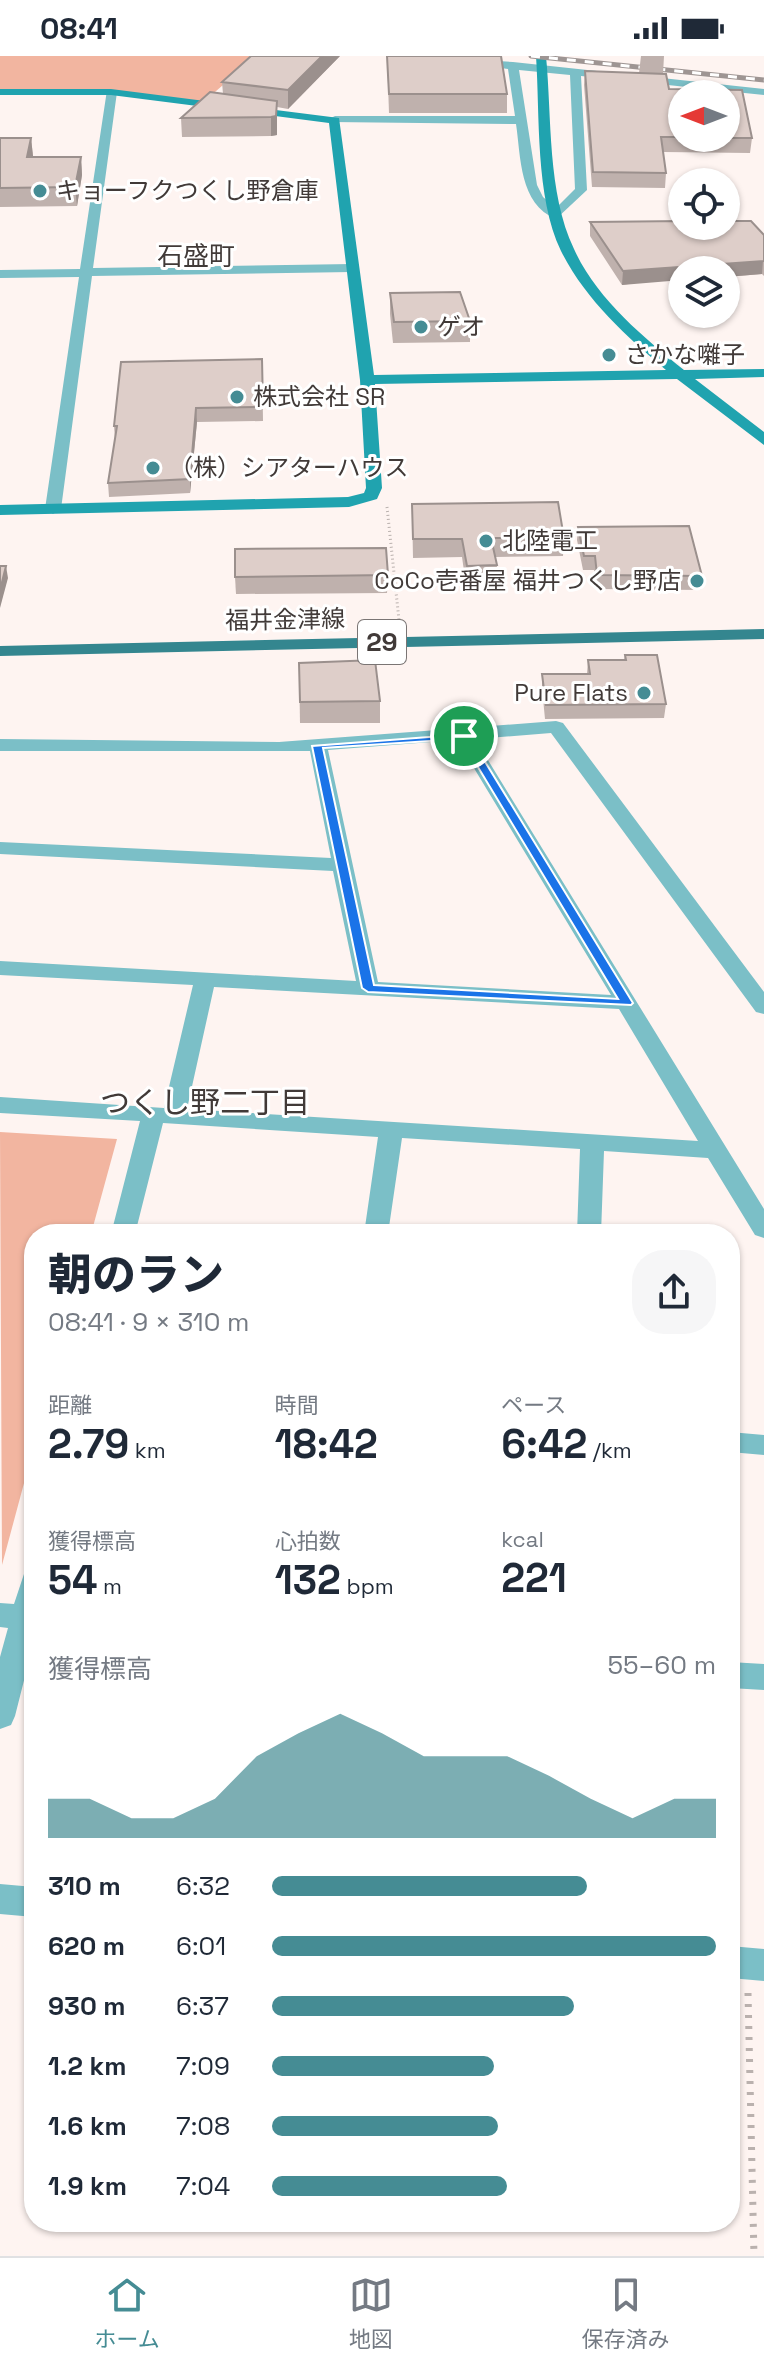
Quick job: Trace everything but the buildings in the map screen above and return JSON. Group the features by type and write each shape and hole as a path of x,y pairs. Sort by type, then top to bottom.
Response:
{"main road":[{"name":"福井金津線","path":"0,651 764,634"}],"street":[{"path":"420,56 764,92"},
{"path":"541,56 556,215 573,261 597,296 631,333 764,440"},
{"path":"513,65 531,185 538,199 556,215"},
{"path":"556,215 581,190 575,72"},
{"path":"0,92 111,92 212,100 335,120 521,120"},
{"path":"53,509 111,92"},
{"path":"0,510 363,500 371,496 374,488 367,380 335,120"},
{"path":"0,274 352,268"},
{"path":"367,380 764,373"},
{"path":"0,745 318,746 556,727 764,1007"},
{"path":"464,736 764,1229"},
{"path":"318,746 368,988"},
{"path":"0,848 342,865"},
{"path":"0,968 627,1003"},
{"path":"126,1224 164,1115 205,979"},
{"path":"0,1105 716,1150"},
{"path":"377,1224 391,1130"},
{"path":"589,1224 592,1142"},
{"path":"740,1443 764,1445"},
{"path":"0,1716 20,1616"},
{"path":"740,1676 764,1677"},
{"path":"0,1899 24,1901"}],"path":[{"path":"386,494 400,633"},
{"path":"747,1963 754,2256"}],"shaded area":[{"path":"0,56 251,56 252,60 201,104 111,92 0,92"},
{"path":"0,1132 117,1139 94,1224 24,1224 24,1483 2,1565"}],"railway":[{"path":"531,56 764,80"}],"place":[{"name":"キョーフクつくし野倉庫","path":"40,191"},
{"name":"ゲオ","path":"421,327"},
{"name":"さかな囃子","path":"609,355"},
{"name":"株式会社 SR","path":"237,397"},
{"name":"（株）シアターハウス","path":"153,468"},
{"name":"北陸電工","path":"486,541"},
{"name":"CoCo壱番屋 福井つくし野店","path":"697,581"},
{"name":"Pure Flats","path":"644,693"}],"district":[{"name":"石盛町","path":"196,256"},
{"name":"つくし野二丁目","path":"205,1103"}],"route":[{"path":"464,736 627,1003 368,988 318,746 464,736"}]}
